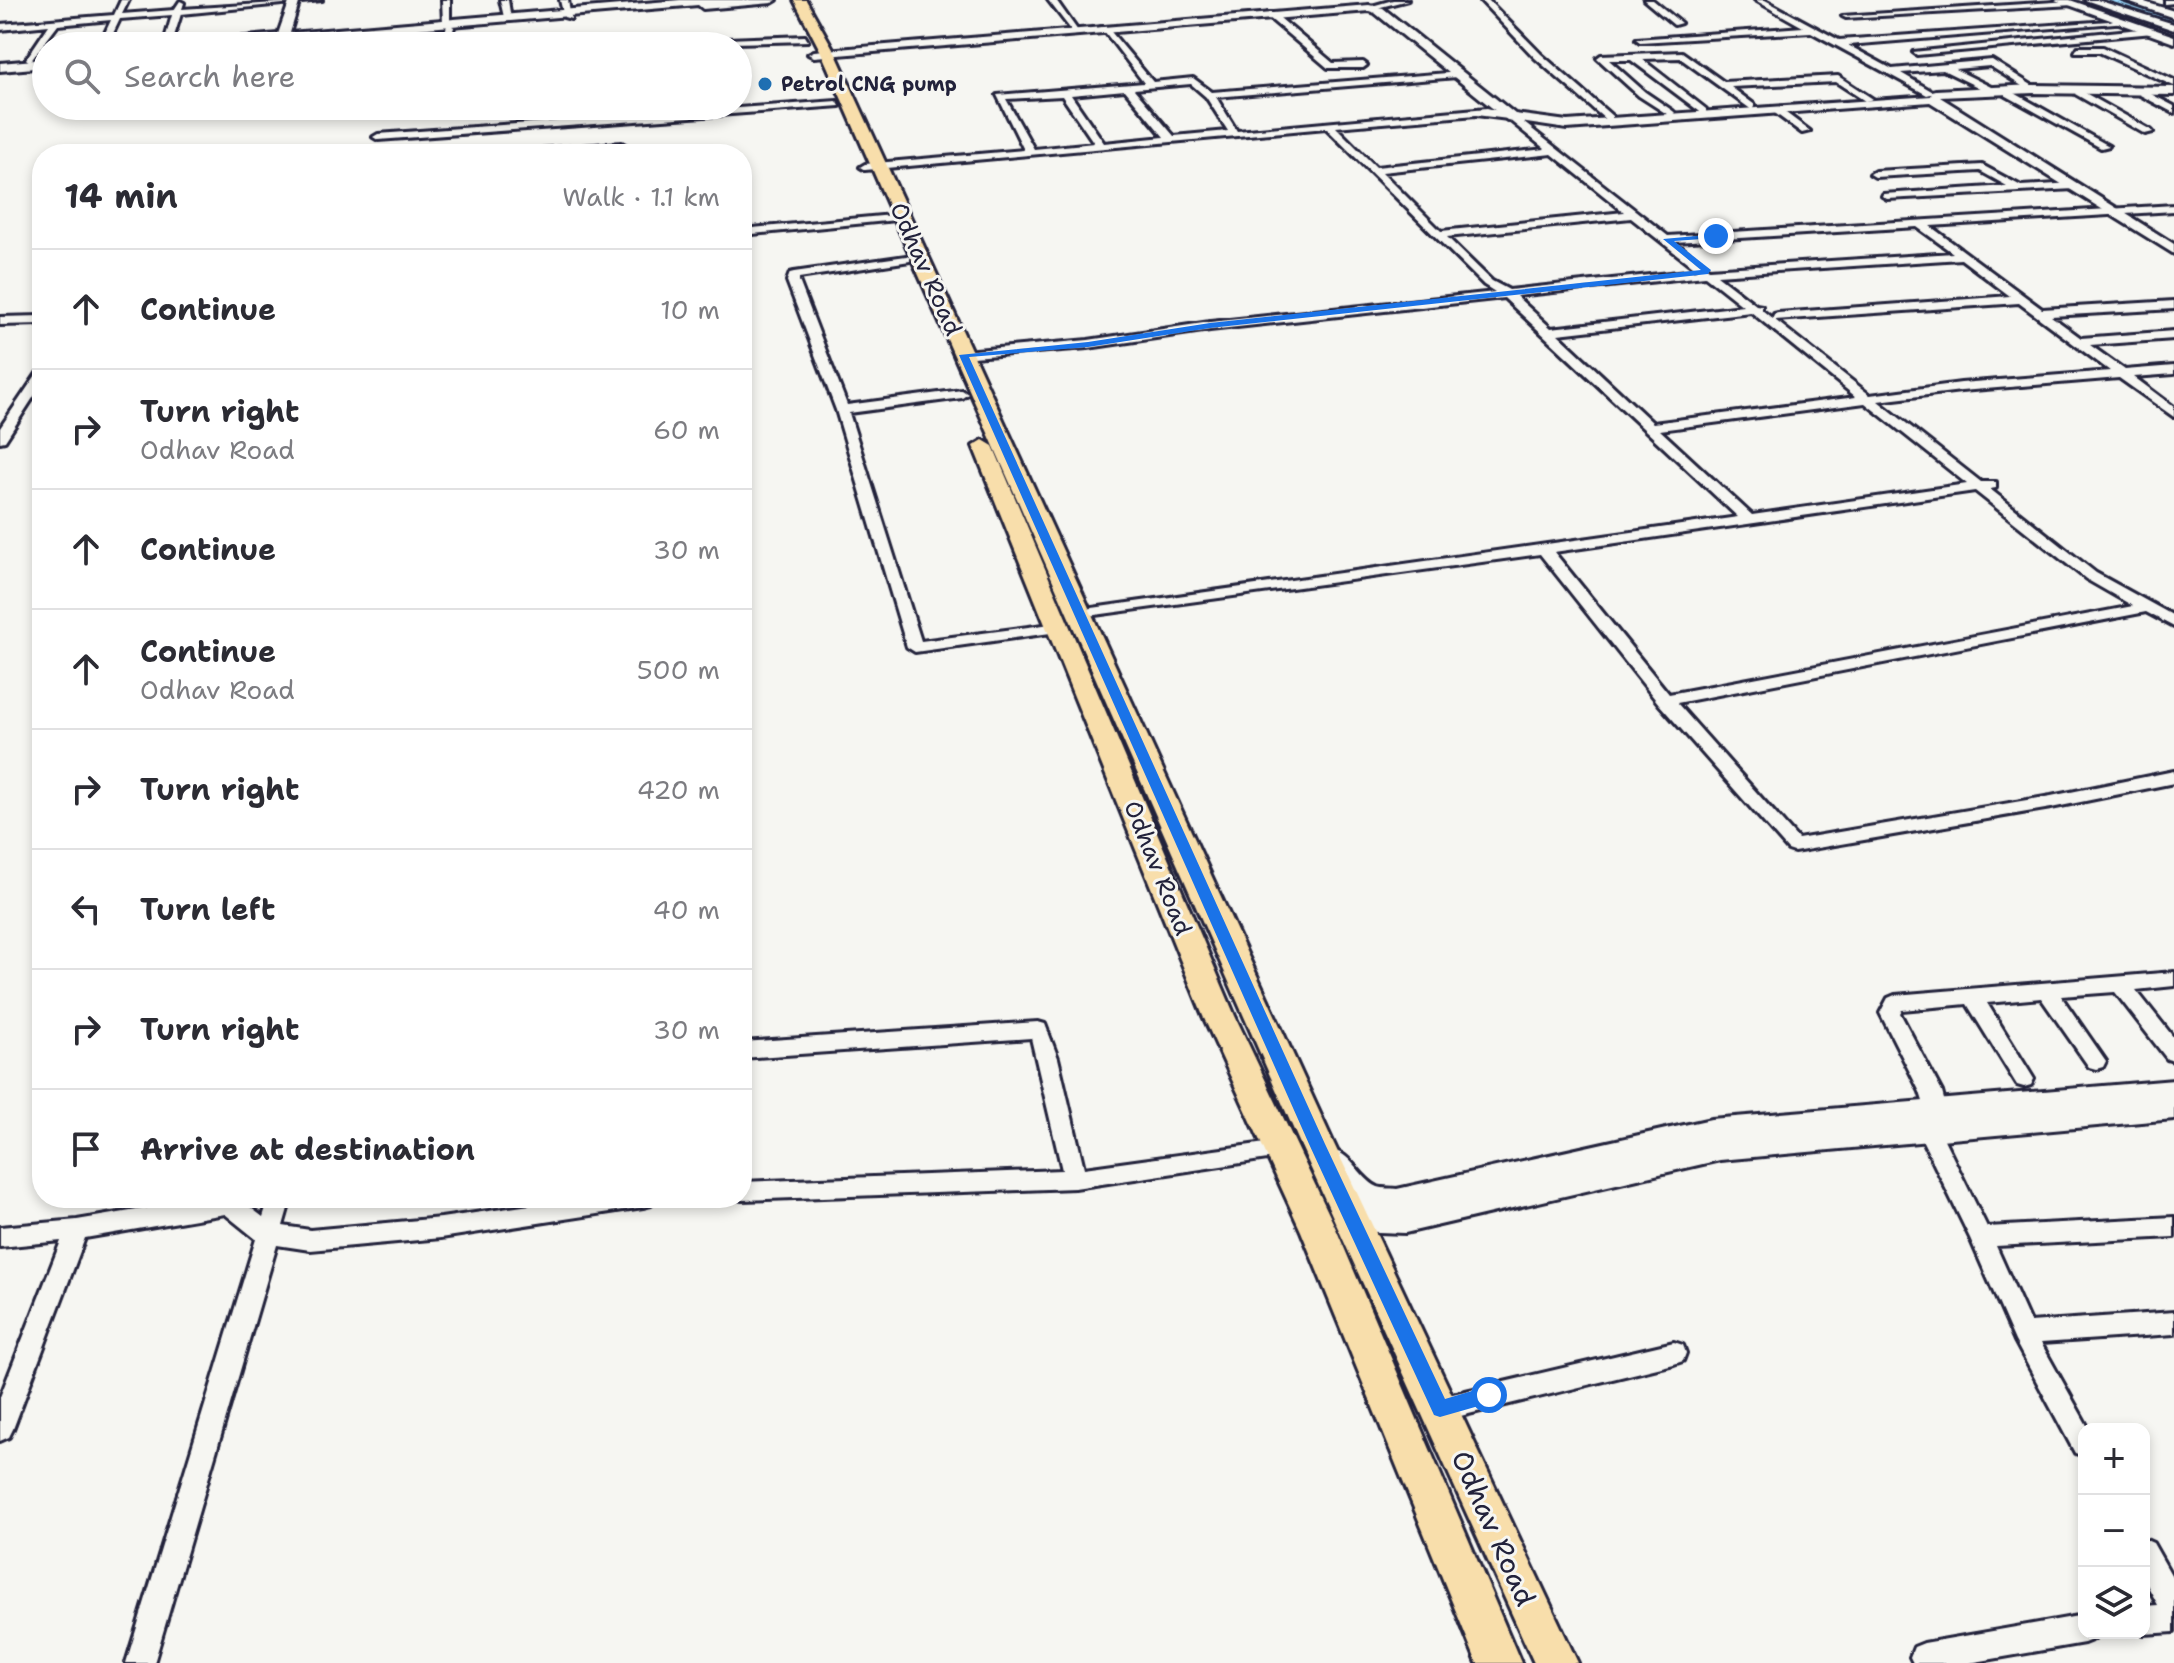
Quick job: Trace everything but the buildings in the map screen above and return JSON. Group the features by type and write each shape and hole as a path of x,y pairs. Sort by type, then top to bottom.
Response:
{"main road":[{"name":"Odhav Road","path":"784,0 817,49 895,218 964,355 1219,1016 1280,1150 1335,1225 1440,1409 1556,1663"},
{"name":"Odhav Road","path":"800,0 837,104 872,166"},
{"name":"Odhav Road","path":"895,218 906,259 962,394 1317,1144 1335,1225 1499,1663"},
{"path":"1280,1150 1317,1144"}],"street":[{"path":"110,32 125,0"},
{"path":"171,32 181,0"},
{"path":"7,12 0,26 318,0"},
{"path":"446,0 448,32"},
{"path":"504,0 508,17"},
{"path":"449,25 567,10 718,0"},
{"path":"367,32 567,10 772,0"},
{"path":"1052,0 1075,29"},
{"path":"752,48 817,49 1390,8 1404,0"},
{"path":"1484,0 1538,56 1609,118"},
{"path":"1648,0 1677,23"},
{"path":"1759,0 1934,97 2174,247"},
{"path":"1771,0 1787,13"},
{"path":"1933,0 1969,17"},
{"path":"2089,0 2174,27"},
{"path":"2127,0 2174,15"},
{"path":"298,32 301,1"},
{"path":"286,32 301,1"},
{"path":"2066,1 2174,38"},
{"path":"1846,16 2066,1 2174,38"},
{"path":"817,49 1370,8"},
{"path":"1390,8 1457,74 1672,239 2097,575 2145,608 2174,622"},
{"path":"1390,8 1555,151 1672,239 2174,208"},
{"path":"1271,15 1331,66 1363,65"},
{"path":"1836,43 2123,22"},
{"path":"49,32 55,23"},
{"path":"1981,23 1994,30 1991,32"},
{"path":"1698,24 1714,34"},
{"path":"1104,29 1150,84"},
{"path":"1640,39 1814,29"},
{"path":"1917,52 2150,31"},
{"path":"2078,50 2100,49 2174,83"},
{"path":"1670,113 1642,94 1601,58 1682,55 1752,107"},
{"path":"0,64 32,56"},
{"path":"1632,56 1703,111"},
{"path":"0,64 32,61"},
{"path":"1887,72 1992,63 2033,89"},
{"path":"1943,67 1992,91"},
{"path":"1210,95 1457,74"},
{"path":"1722,85 1838,79 1868,99"},
{"path":"1031,153 1000,97 1193,81 1210,95 1234,134"},
{"path":"1127,87 1172,140"},
{"path":"1551,123 1992,91 2174,92"},
{"path":"2078,92 2148,132"},
{"path":"872,166 1476,112 1551,123 2008,93 2174,92"},
{"path":"1065,93 1101,146"},
{"path":"2008,93 2104,146"},
{"path":"2143,93 2174,110"},
{"path":"1934,97 2118,211"},
{"path":"752,108 837,104"},
{"path":"1775,109 1805,131"},
{"path":"384,120 377,142 622,120 622,144"},
{"path":"1328,125 1488,283 1506,293 1751,521"},
{"path":"1374,170 1555,151"},
{"path":"1875,174 1982,168 2019,189"},
{"path":"1887,196 2074,186"},
{"path":"1975,191 1987,200"},
{"path":"1999,209 2012,217"},
{"path":"1440,234 1635,214"},
{"path":"752,231 895,218"},
{"path":"1919,223 2171,408"},
{"path":"964,355 1088,344 1210,326 1714,272 1963,256"},
{"path":"906,259 795,273 793,276 842,410 915,647 1985,486"},
{"path":"1778,317 2023,299"},
{"path":"2041,313 2171,302"},
{"path":"1547,332 1759,308 1778,317 1877,400"},
{"path":"0,321 32,320"},
{"path":"2080,342 2174,335"},
{"path":"1650,427 1961,387 2174,370"},
{"path":"0,438 32,390"},
{"path":"842,410 962,394"},
{"path":"1545,550 1665,700 1794,846 2051,802 2174,777"},
{"path":"1665,700 2145,608"},
{"path":"2078,1433 2023,1333 1932,1120 1931,1092 1890,1013 1895,1003 2174,979"},
{"path":"2119,983 2174,1053"},
{"path":"2045,989 2096,1061"},
{"path":"1972,996 2024,1079"},
{"path":"752,1049 1038,1030 1048,1058 1075,1179"},
{"path":"1335,1225 1720,1148 2174,1091"},
{"path":"1932,1120 2174,1108"},
{"path":"1317,1144 1347,1180 1369,1198 1401,1211"},
{"path":"752,1191 1075,1179 1280,1150"},
{"path":"0,1237 77,1230 206,1208"},
{"path":"234,1208 267,1234 310,1240 427,1229 573,1208"},
{"path":"140,1663 276,1208"},
{"path":"1981,1237 2174,1227"},
{"path":"0,1429 77,1230"},
{"path":"2023,1333 2174,1323"},
{"path":"1440,1409 1674,1353"},
{"path":"2150,1563 2174,1607"},
{"path":"2150,1620 2174,1618"},
{"path":"1924,1657 2078,1630"}],"waterway":[{"path":"2110,0 2174,20"}],"place":[{"name":"Petrol CNG pump","path":"765,84"}],"route":[{"path":"1489,1395 1440,1409 1078,615 964,355 1088,344 1210,326 1708,272 1667,239 1716,236"}]}
